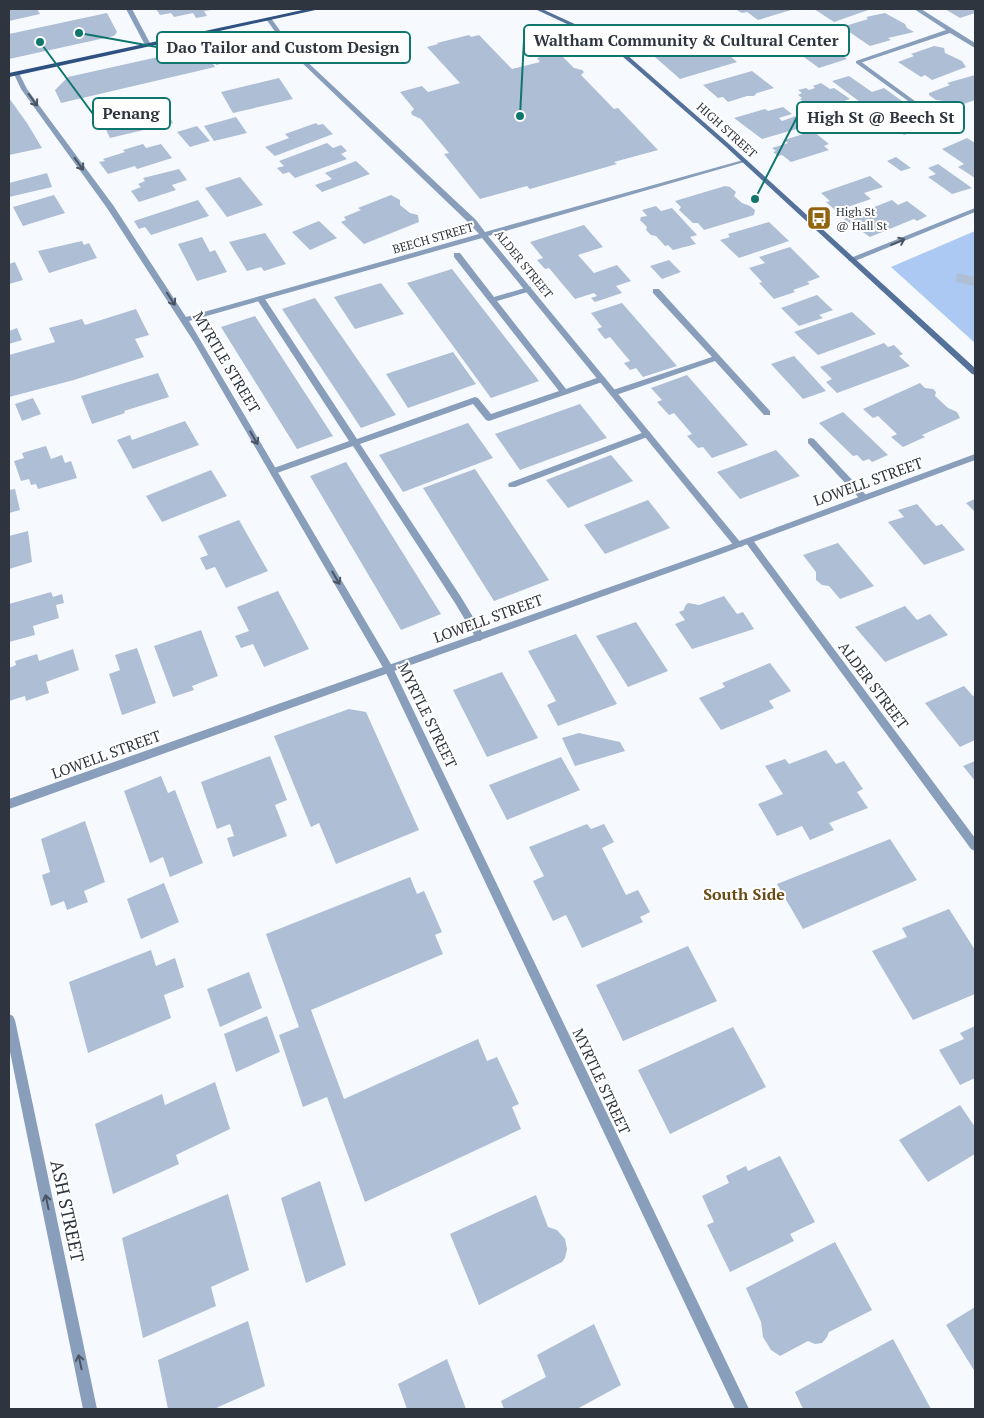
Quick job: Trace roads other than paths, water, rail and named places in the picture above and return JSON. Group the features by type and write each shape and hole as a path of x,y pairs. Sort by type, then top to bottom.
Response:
{"main road":[{"path":"13,74 316,9"},
{"name":"HIGH STREET","path":"538,9 609,42 745,161 975,372"}],"street":[{"path":"129,9 148,45"},
{"path":"917,9 975,46"},
{"name":"ALDER STREET","path":"269,19 299,57 463,212 738,545"},
{"path":"928,112 858,62 951,30"},
{"name":"MYRTLE STREET","path":"13,74 103,196 184,320 389,669 742,1409"},
{"name":"BEECH STREET","path":"184,320 745,161"},
{"path":"852,259 975,210"},
{"path":"457,255 564,392"},
{"path":"492,300 528,289"},
{"path":"656,291 767,413"},
{"path":"260,298 458,600 480,637"},
{"path":"614,393 717,358"},
{"path":"274,471 475,400 489,418 602,379"},
{"path":"512,485 647,434"},
{"path":"811,441 864,498"},
{"name":"LOWELL STREET","path":"9,804 738,545 975,457"},
{"name":"ALDER STREET","path":"749,541 975,846"},
{"name":"ASH STREET","path":"9,1020 90,1409"}],"place":[{"name":"Dao Tailor and Custom Design","path":"79,33"},
{"name":"Penang","path":"40,42"},
{"name":"Waltham Community & Cultural Center","path":"520,116"},
{"name":"High St @ Beech St","path":"755,199"},
{"name":"High St @ Hall St","path":"819,218"}],"district":[{"name":"South Side","path":"744,894"}]}
